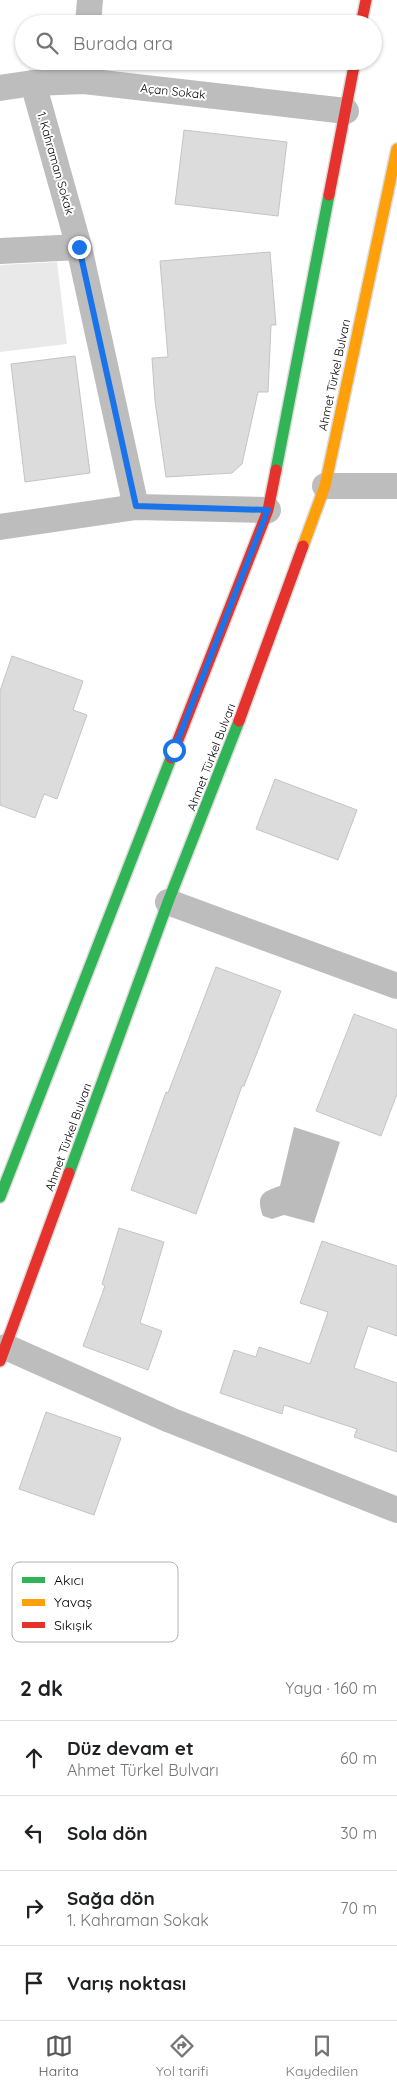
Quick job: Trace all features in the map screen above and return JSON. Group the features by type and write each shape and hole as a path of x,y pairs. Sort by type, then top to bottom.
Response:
{"main road":[{"path":"363,15 366,0"},
{"path":"0,1198 268,510 353,70"},
{"name":"Ahmet Türkel Bulvarı","path":"3,1354 168,902 223,766 324,486 397,149"}],"street":[{"path":"89,15 90,0"},
{"name":"Açan Sokak","path":"0,88 33,83 85,71 346,110"},
{"name":"1. Kahraman Sokak","path":"33,83 79,247 136,506"},
{"path":"0,251 79,247"},
{"path":"324,486 397,486"},
{"path":"0,526 136,506 268,510"},
{"path":"168,902 397,986"},
{"path":"3,1354 397,1510"}],"shaded area":[{"path":"57,262 67,344 0,352 0,265"},
{"path":"294,1127 340,1142 314,1223 284,1215 272,1219 263,1216 261,1209 260,1199 264,1193 280,1186"}],"building":[{"path":"184,130 287,142 278,216 175,204"},
{"path":"270,252 276,325 271,325 268,392 258,392 242,464 232,473 166,477 155,401 152,358 168,357 160,261"},
{"path":"75,356 90,473 25,482 11,364"},
{"path":"12,656 83,681 73,710 87,715 57,799 44,794 35,818 0,805 0,691"},
{"path":"275,779 357,810 338,860 256,829"},
{"path":"216,967 281,991 244,1086 242,1086 196,1214 131,1190 166,1092 168,1093"},
{"path":"354,1014 397,1030 397,1094 381,1136 316,1111"},
{"path":"119,1228 164,1242 140,1323 162,1331 148,1370 83,1346 105,1286 102,1284"},
{"path":"322,1241 397,1266 397,1336 368,1326 354,1368 397,1383 397,1452 354,1437 357,1429 284,1405 282,1414 220,1393 234,1350 256,1357 259,1347 310,1364 328,1312 300,1303"},
{"path":"46,1412 121,1438 94,1515 19,1489"}],"traffic: fast":[{"path":"276,470 329,195"},
{"path":"69,1173 168,902 239,721"},
{"path":"0,1197 171,758"}],"traffic: slow":[{"path":"303,546 325,486 397,149"}],"traffic: jam":[{"path":"363,15 366,0"},
{"path":"329,195 353,70"},
{"path":"171,758 268,510 276,470"},
{"path":"239,721 303,546"},
{"path":"0,1361 69,1173"}],"route":[{"path":"79,247 136,506 268,510 174,750"}]}
